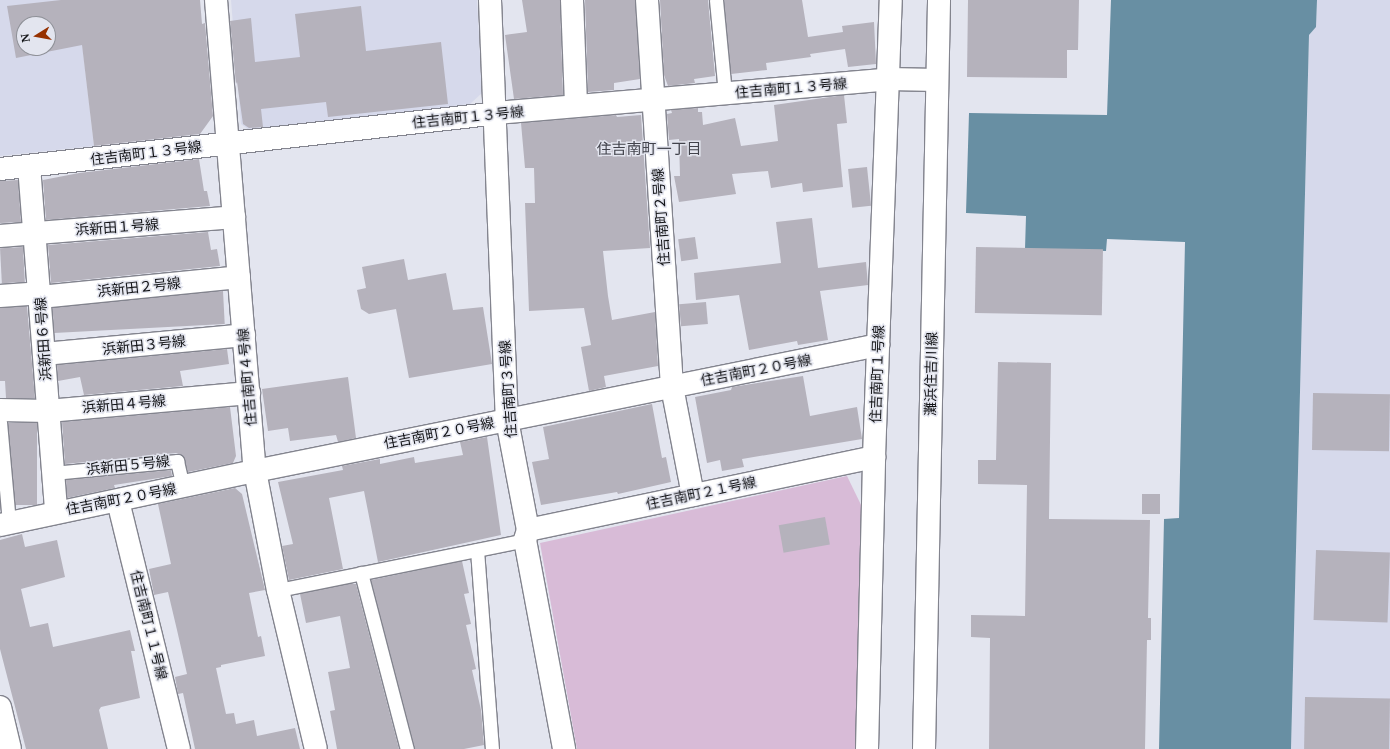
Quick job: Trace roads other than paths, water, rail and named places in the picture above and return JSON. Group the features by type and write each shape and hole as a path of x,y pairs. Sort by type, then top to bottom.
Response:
{"street":[{"name":"住吉南町４号線","path":"216,0 255,471 278,590 316,749"},
{"name":"住吉南町３号線","path":"490,0 496,113 507,420 564,749"},
{"path":"572,0 576,106"},
{"name":"住吉南町２号線","path":"647,0 672,387 693,495"},
{"name":"住吉南町１号線","path":"866,749 874,458 891,0"},
{"name":"灘浜住吉川線","path":"924,749 939,0"},
{"name":"住吉南町１３号線","path":"0,169 496,113 889,79 937,80"},
{"name":"浜新田６号線","path":"29,166 56,512"},
{"name":"浜新田１号線","path":"0,236 234,218"},
{"name":"浜新田２号線","path":"0,296 39,295 239,277"},
{"name":"浜新田３号線","path":"44,354 244,335"},
{"name":"住吉南町２０号線","path":"4,524 255,471 878,345"},
{"name":"浜新田４号線","path":"0,410 48,411 249,393"},
{"name":"住吉南町２１号線","path":"526,535 693,495 874,458"},
{"name":"住吉南町１１号線","path":"118,501 179,749"},
{"path":"0,707 10,749"}],"lane":[{"path":"716,0 725,93"},
{"path":"0,422 4,524"},
{"name":"浜新田５号線","path":"53,473 177,461 183,487"},
{"path":"278,590 477,550 526,535"},
{"path":"477,550 492,749"},
{"path":"362,573 407,749"}],"water":[{"path":"1111,0 1317,0 1316,27 1309,35 1291,749 1159,749 1164,519 1179,518 1185,242 1107,239 1106,251 1025,249 1026,216 966,213 969,113 1107,115"}],"district":[{"name":"住吉南町一丁目","path":"649,149"}]}
